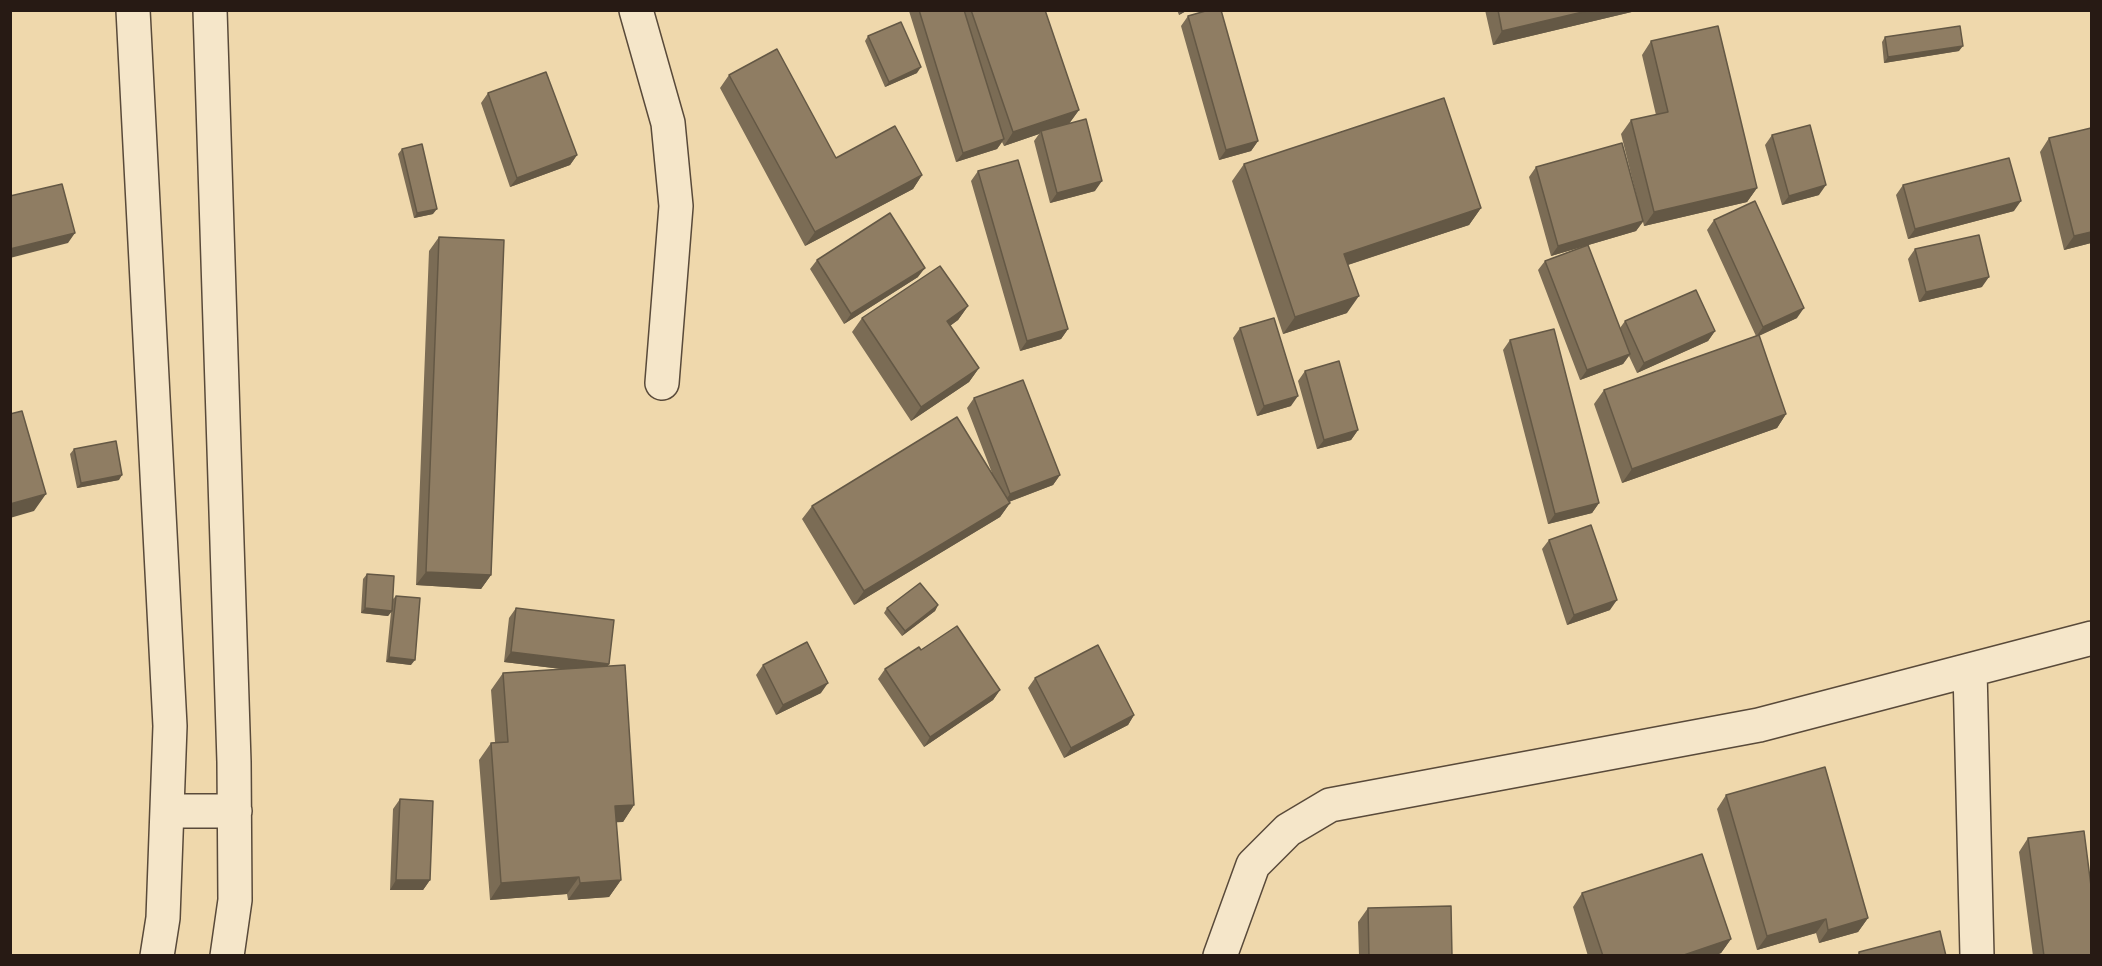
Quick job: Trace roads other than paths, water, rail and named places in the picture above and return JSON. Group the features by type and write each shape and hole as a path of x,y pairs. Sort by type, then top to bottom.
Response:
{"street":[{"path":"133,10 170,726 163,918 157,956"},
{"path":"210,10 235,811 235,900 227,956"},
{"path":"636,10 668,123 676,206 662,383"},
{"path":"1220,956 1253,865 1288,830 1330,805 1759,725 2091,638"},
{"path":"1970,670 1977,956"},
{"path":"167,811 235,811"}]}
